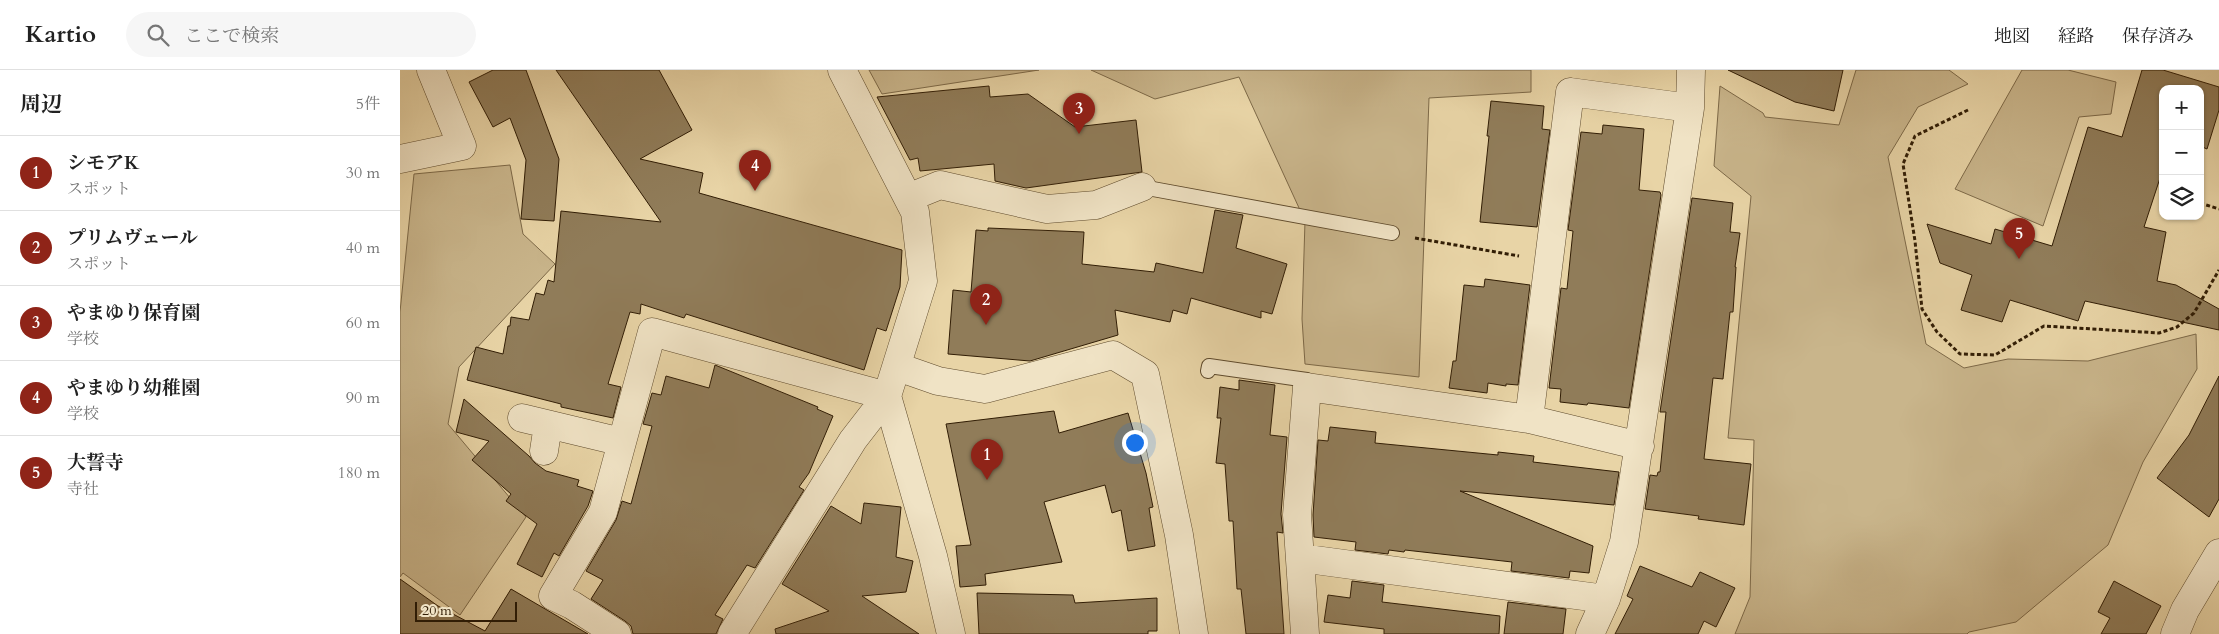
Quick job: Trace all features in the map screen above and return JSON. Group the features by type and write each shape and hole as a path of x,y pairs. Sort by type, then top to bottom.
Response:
{"street":[{"path":"400,159 462,146 431,70"},
{"path":"732,634 853,440 887,396 898,367 923,281 914,212 842,70"},
{"path":"1590,634 1606,599 1624,542 1690,108 1691,70"},
{"path":"1529,419 1570,92 1690,108"},
{"path":"908,198 940,185 1047,209 1096,205 1142,187"},
{"path":"617,634 553,596 603,512 652,332 887,396"},
{"path":"898,367 938,381 985,389 1113,355 1145,374 1179,534 1194,634"},
{"path":"1305,634 1297,515 1307,387 1529,419 1640,446"},
{"path":"887,396 933,556 951,634"},
{"path":"522,418 546,438 622,442"},
{"path":"2175,634 2185,610 2219,553"},
{"path":"1300,558 1606,599"}],"lane":[{"path":"1142,187 1392,233"},
{"path":"1208,371 1209,366 1307,380 1307,387"}],"path":[{"path":"1968,110 1915,136 1903,164 1915,241 1922,309 1937,332 1960,354 1995,355 2044,326 2159,333 2177,327 2194,314 2219,270"},
{"path":"2204,204 2219,209"},
{"path":"1392,233 1549,261"}],"shaded area":[{"path":"869,70 1039,70 882,94"},
{"path":"1091,70 1531,70 1531,92 1429,98 1419,377 1305,364 1302,319 1305,221 1239,77 1155,99"},
{"path":"1856,70 1949,70 1968,84 1918,107 1888,157 1926,344 1964,368 2008,359 2088,361 2196,334 2197,369 2143,462 2108,545 2016,622 1967,634 1735,634 1750,597 1754,440 1728,438 1751,196 1714,166 1720,86 1763,113 1765,117 1839,125"},
{"path":"2022,70 2068,70 2116,82 2111,114 2079,117 2043,226 1955,189"},
{"path":"510,165 523,234 555,264 459,367 448,424 526,517 460,615 403,573 400,577 400,312 414,174"}],"building":[{"path":"493,70 526,70 559,159 554,221 521,219 526,160 510,118 493,127 469,82"},
{"path":"556,70 659,70 692,130 640,159 703,173 699,193 902,250 900,287 886,331 877,328 864,370 686,314 684,318 641,304 640,314 630,312 608,384 621,387 613,418 561,407 561,404 467,380 476,347 503,354 511,317 529,320 536,293 544,295 548,280 554,282 561,211 661,222"},
{"path":"1728,70 1843,70 1834,111 1795,102"},
{"path":"2142,70 2163,70 2219,87 2219,110 2207,149 2204,148 2204,85 2159,85 2159,181 2144,227 2166,232 2157,281 2176,285 2219,309 2219,330 2085,301 2078,321 2010,300 2002,322 1961,310 1972,275 1940,263 1927,224 1991,244 1995,229 2052,246 2088,127 2122,137"},
{"path":"989,86 990,97 1028,94 1075,127 1136,120 1142,172 1026,188 995,181 994,164 920,171 918,158 910,160 877,97"},
{"path":"1491,101 1544,106 1542,129 1550,130 1537,227 1480,222"},
{"path":"1603,125 1644,129 1639,190 1660,192 1661,195 1629,408 1560,402 1561,389 1549,388 1561,288 1567,289 1573,231 1568,230 1581,132 1602,134"},
{"path":"1692,198 1733,203 1730,232 1740,233 1735,267 1733,312 1730,312 1723,379 1713,378 1704,459 1751,464 1744,525 1698,519 1699,516 1645,509 1650,475 1657,476 1658,472 1660,472 1666,412 1660,412"},
{"path":"1215,210 1243,215 1236,248 1287,264 1272,314 1261,311 1261,318 1191,298 1187,314 1173,310 1170,322 1115,310 1118,335 1030,361 948,354 953,290 971,292 976,230 988,231 988,228 1084,232 1082,264 1154,272 1156,263 1203,273"},
{"path":"1485,279 1530,285 1518,385 1506,384 1506,386 1488,383 1487,393 1449,388 1453,361 1456,361 1464,285 1484,287"},
{"path":"715,365 818,407 817,409 833,416 809,473 799,487 804,490 755,568 747,565 715,615 723,619 716,634 633,634 631,626 625,621 591,599 603,580 586,571 616,520 622,501 631,504 652,426 643,424 652,393 661,395 666,376 709,388"},
{"path":"2219,376 2219,499 2209,517 2157,478 2189,435"},
{"path":"1239,380 1275,385 1270,435 1287,437 1281,514 1283,533 1277,532 1284,634 1246,634 1241,589 1237,589 1233,521 1229,521 1225,464 1216,463 1221,418 1217,418 1220,387 1239,390"},
{"path":"464,399 546,471 579,480 577,486 593,491 588,506 559,556 554,553 542,577 517,564 537,524 506,501 511,494 472,460 489,441 456,432"},
{"path":"1054,411 1059,433 1128,413 1146,473 1153,507 1149,508 1155,546 1128,551 1121,510 1112,513 1105,485 1044,502 1062,562 985,574 986,585 960,587 956,546 971,545 946,424"},
{"path":"1330,427 1376,432 1375,443 1498,455 1498,452 1534,456 1533,462 1619,472 1614,505 1460,491 1593,546 1589,573 1570,571 1569,578 1511,571 1512,562 1405,550 1404,552 1389,550 1388,554 1355,550 1356,542 1314,537 1313,515 1318,440 1328,441"},
{"path":"864,503 901,507 896,557 913,561 906,592 862,596 919,634 776,634 775,629 829,611 782,584 831,506 861,524"},
{"path":"1640,566 1692,587 1700,572 1735,588 1716,627 1704,621 1698,634 1615,634 1633,599 1627,596"},
{"path":"400,579 438,606 485,631 511,589 588,634 400,634"},
{"path":"1352,581 1384,585 1382,602 1500,616 1499,634 1384,634 1384,629 1324,622 1328,595 1350,598"},
{"path":"2114,581 2161,606 2146,634 2101,634 2110,618 2098,612"},
{"path":"977,593 1073,595 1075,603 1157,598 1157,631 1148,631 1148,634 979,634"},
{"path":"1508,602 1566,609 1563,634 1504,634"}],"place":[{"name":"やまゆり保育園","path":"1079,134"},
{"name":"やまゆり幼稚園","path":"755,191"},
{"name":"大誓寺","path":"2019,259"},
{"name":"プリムヴェール","path":"986,325"},
{"name":"シモアK","path":"987,480"}]}
